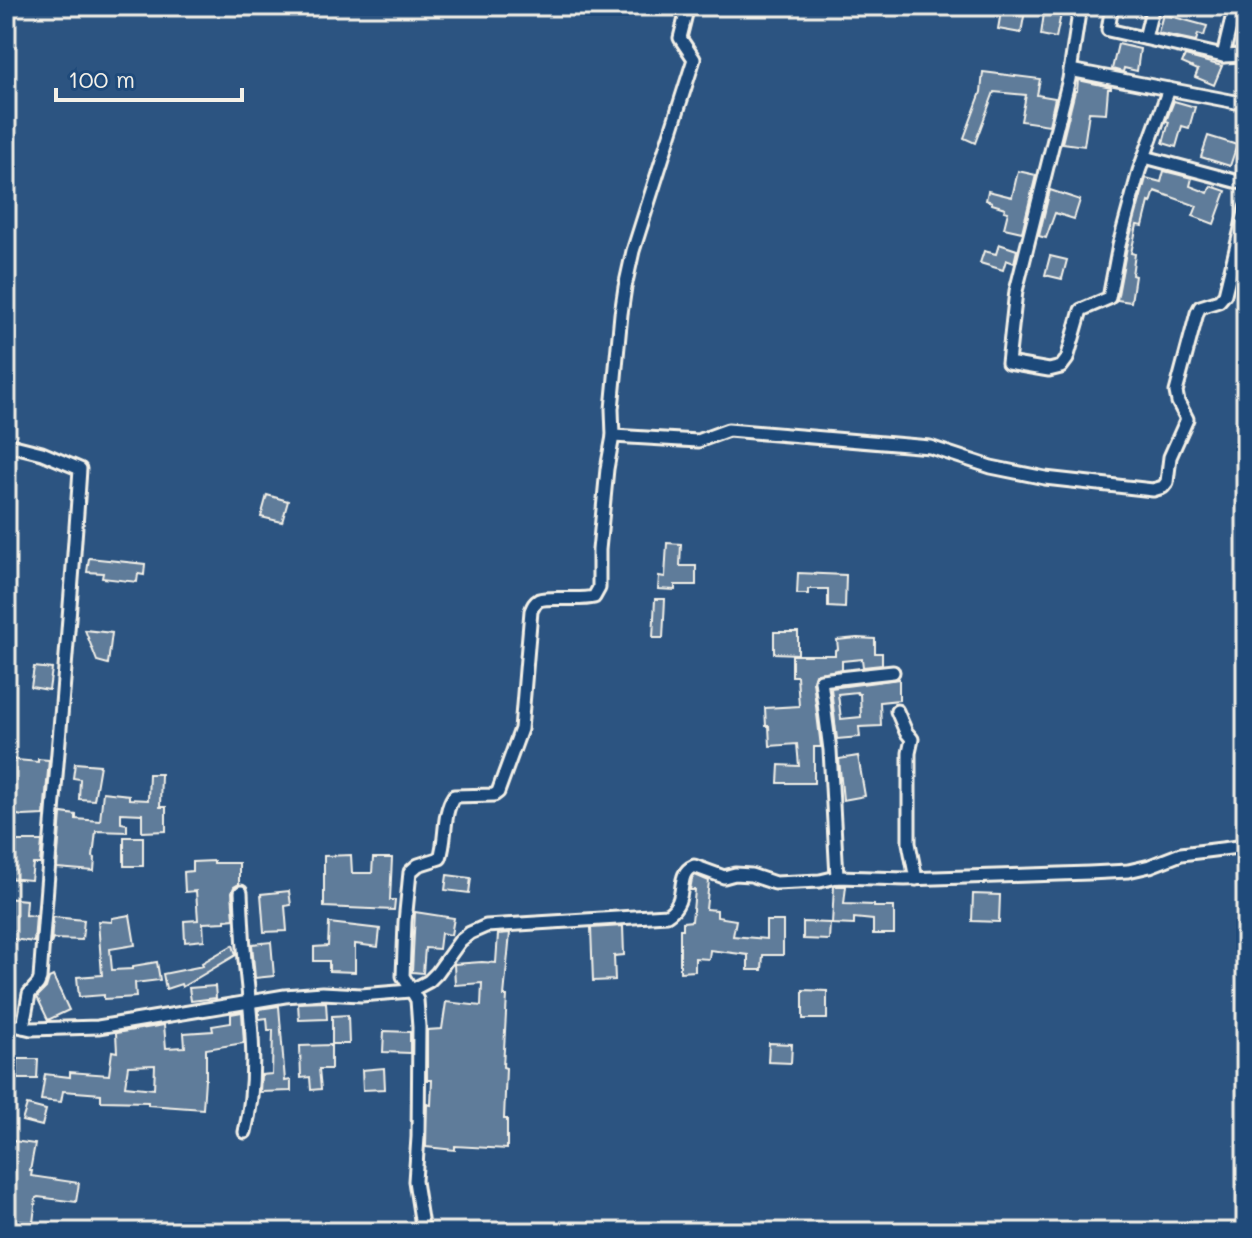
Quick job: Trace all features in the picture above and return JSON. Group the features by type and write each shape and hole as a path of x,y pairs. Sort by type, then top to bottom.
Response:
{"street":[{"path":"423,1232 415,1181 417,1000 403,976 410,872 418,865 440,858 446,819 454,796 494,795 498,792 521,729 531,611 535,604 541,599 583,600 594,597 599,588 599,550 613,436 612,409 621,314 631,263 694,59 680,38 688,6"},
{"path":"1080,6 1070,70 1016,291 1008,363 1049,370 1061,367 1067,359 1081,310 1109,298 1119,245 1169,89"},
{"path":"1112,6 1108,30 1223,56 1246,55"},
{"path":"1145,38 1153,6"},
{"path":"1223,56 1235,6"},
{"path":"1070,70 1246,104"},
{"path":"1145,157 1246,184"},
{"path":"613,436 698,441 728,430 930,447 991,467 1045,478 1153,490 1163,487 1167,482 1170,457 1187,419 1176,392 1197,313 1200,307 1219,301 1225,294 1246,208"},
{"path":"6,444 42,453 80,469 40,979 29,994 23,1027"},
{"path":"837,877 830,750 821,680 893,672"},
{"path":"897,711 912,739 909,753 909,843 916,879"},
{"path":"6,1023 41,1029 98,1027 322,993 361,995 410,991 429,981 460,941 486,926 667,915 678,906 683,875 694,866 724,877 751,875 775,883 811,882 837,877 916,879 1128,871 1181,854 1246,846"},
{"path":"241,892 254,1047 250,1112 245,1132"}],"building":[{"path":"1002,6 1025,11 1021,33 998,29"},
{"path":"1045,6 1071,6 1070,16 1061,14 1056,38 1041,35"},
{"path":"1163,14 1207,26 1204,36 1198,34 1196,41 1158,33"},
{"path":"1118,44 1140,49 1137,71 1112,69"},
{"path":"1185,56 1222,66 1214,85 1195,77 1198,70 1182,63"},
{"path":"983,72 1040,79 1037,95 1055,98 1049,125 1021,121 1026,95 994,92 975,143 964,138 981,92"},
{"path":"1078,80 1111,87 1108,89 1106,113 1089,112 1084,146 1062,143"},
{"path":"1174,101 1195,107 1189,128 1182,126 1176,147 1163,143 1169,122 1166,121"},
{"path":"1208,136 1237,145 1230,166 1201,157"},
{"path":"1018,171 1036,175 1022,232 1004,228 1008,212 986,200 988,191 1012,197"},
{"path":"1164,171 1192,178 1190,186 1208,193 1211,186 1226,191 1214,224 1193,216 1197,206 1155,191 1143,226 1137,225 1131,253 1135,254 1132,275 1135,276 1131,302 1117,300 1127,247 1146,178 1161,182"},
{"path":"1050,190 1080,200 1074,219 1055,213 1046,238 1039,236"},
{"path":"999,244 1017,250 1014,263 1006,260 1003,270 980,263 984,251 996,254"},
{"path":"1050,256 1067,260 1062,279 1045,275"},
{"path":"267,495 288,501 282,522 261,517"},
{"path":"667,543 681,544 680,566 696,566 696,585 675,585 675,590 658,589 659,576 665,577"},
{"path":"89,558 145,564 144,575 138,574 137,582 102,578 103,573 87,572"},
{"path":"798,573 846,575 845,608 828,607 828,589 808,589 808,594 797,594"},
{"path":"655,599 665,599 663,638 653,638"},
{"path":"85,630 112,633 108,664 97,661"},
{"path":"774,632 798,632 798,654 774,653"},
{"path":"875,639 875,653 882,653 882,665 863,667 862,659 842,661 842,669 815,674 813,681 821,747 814,747 814,783 778,783 779,765 799,766 797,744 770,746 765,708 799,706 797,676 792,676 792,655 835,655 837,640"},
{"path":"34,667 52,669 49,690 31,687"},
{"path":"899,679 899,700 880,702 881,726 859,727 860,737 837,739 831,688","holes":["838,694 858,694 861,717 841,719"]},
{"path":"858,756 865,796 843,800 839,759"},
{"path":"6,759 49,760 44,815 6,813"},
{"path":"75,763 100,765 94,800 79,799 80,779 73,778"},
{"path":"149,774 161,774 160,807 166,807 166,831 142,832 142,814 121,813 121,823 127,824 127,832 96,831 94,871 57,868 61,813 76,815 76,819 100,821 103,792 148,800"},
{"path":"124,837 143,837 143,866 124,866"},
{"path":"6,841 42,841 40,864 33,864 31,880 6,878"},
{"path":"351,855 352,873 372,873 373,858 392,858 390,900 395,900 394,910 324,907 324,856"},
{"path":"192,862 239,863 239,884 232,892 234,919 203,923 204,940 185,942 184,921 198,920 196,891 185,892 184,872 192,871"},
{"path":"447,875 471,878 469,893 445,890"},
{"path":"695,875 709,881 706,909 717,910 717,917 736,920 733,936 766,939 766,921 783,921 783,955 763,955 762,970 748,970 748,955 710,950 709,959 695,958 695,971 680,972 680,929 683,929 683,922 692,921 695,890 690,890"},
{"path":"834,886 846,886 844,904 894,907 894,934 873,934 873,920 854,918 854,925 832,924"},
{"path":"289,891 291,905 285,906 287,931 264,932 261,894"},
{"path":"973,894 1000,895 999,922 972,921"},
{"path":"6,898 26,900 25,915 36,916 34,942 6,938"},
{"path":"415,912 454,918 451,935 441,933 439,949 425,948 423,973 412,972"},
{"path":"130,915 135,945 110,949 112,970 133,969 133,966 157,962 160,980 135,983 136,997 79,997 77,977 102,975 98,921 112,922 112,918"},
{"path":"53,917 84,920 82,940 53,939 51,944"},
{"path":"803,922 830,923 829,940 803,939"},
{"path":"329,923 380,929 378,947 355,944 355,972 329,971 329,961 314,961 314,947 328,946"},
{"path":"623,926 624,955 614,956 615,980 593,981 591,928"},
{"path":"510,933 504,996 507,996 503,1067 506,1068 504,1119 507,1119 507,1149 426,1147 427,1104 431,1105 432,1080 427,1080 427,1030 442,1029 446,1002 481,1006 482,983 455,985 454,964 496,963 498,934"},
{"path":"271,942 274,976 255,978 252,944"},
{"path":"233,945 236,955 182,987 181,984 166,989 163,974 203,966 202,963"},
{"path":"53,976 69,1010 48,1020 37,997"},
{"path":"215,986 216,998 191,1001 189,988"},
{"path":"803,990 827,991 827,1019 803,1019"},
{"path":"326,1002 327,1019 299,1020 298,1003"},
{"path":"279,1006 285,1081 291,1080 291,1091 260,1092 261,1075 272,1074 273,1030 268,1030 267,1018 259,1019 259,1009"},
{"path":"242,1012 244,1043 206,1049 203,1109 148,1105 148,1102 101,1101 101,1094 63,1091 61,1102 41,1100 45,1074 70,1077 70,1072 109,1075 112,1051 117,1052 116,1033 164,1025 166,1048 185,1047 184,1033 213,1031 212,1026 231,1023 231,1014","holes":["155,1065 154,1089 125,1086 128,1066"]},
{"path":"348,1015 349,1044 332,1044 332,1016"},
{"path":"384,1031 410,1032 410,1053 383,1052"},
{"path":"769,1043 792,1044 791,1063 768,1062"},
{"path":"331,1045 331,1069 319,1069 321,1089 311,1090 310,1077 301,1078 300,1046"},
{"path":"18,1059 38,1059 37,1079 17,1079"},
{"path":"384,1068 385,1089 363,1090 362,1070"},
{"path":"27,1105 46,1110 42,1126 22,1121"},
{"path":"6,1140 35,1144 31,1176 79,1183 76,1202 38,1197 33,1223 6,1220"}]}
